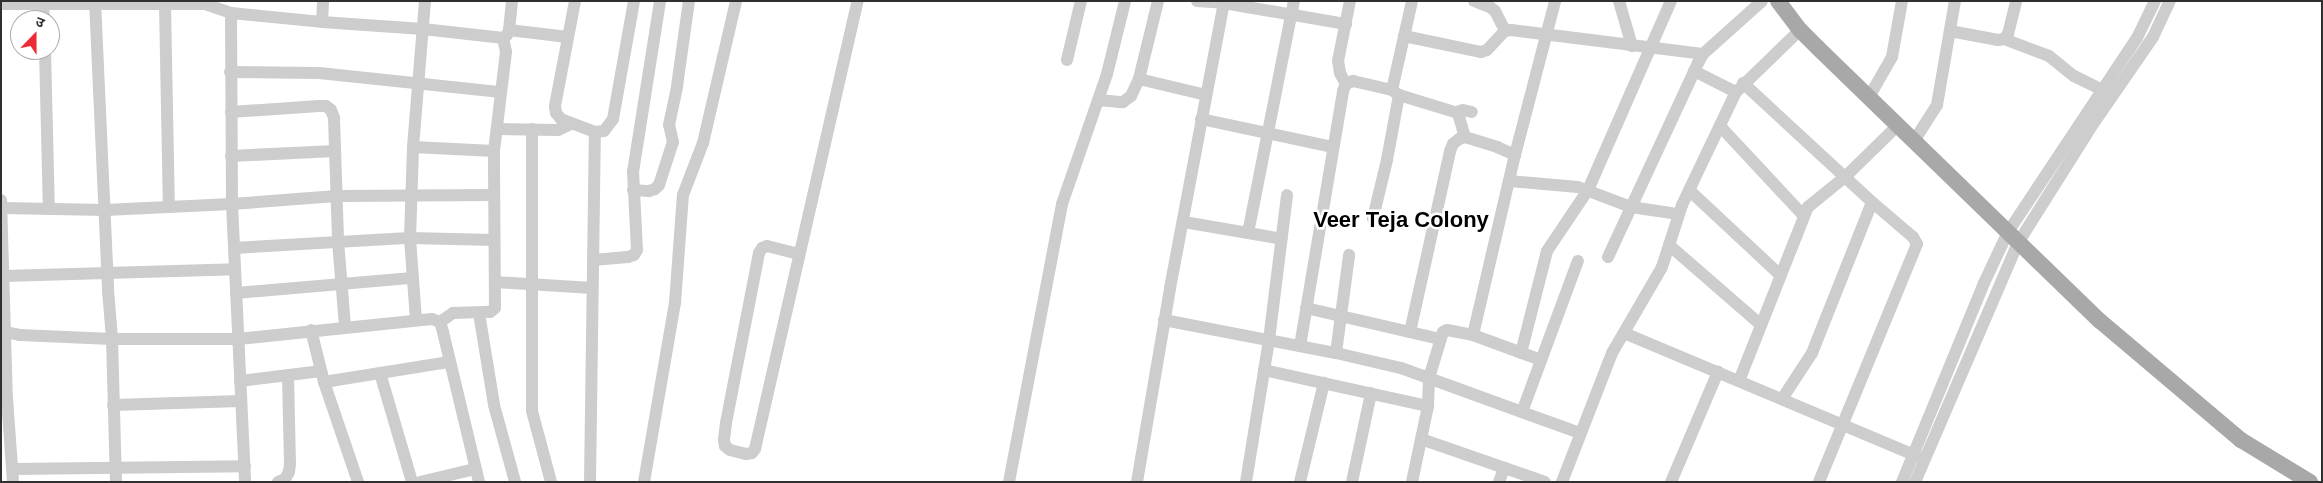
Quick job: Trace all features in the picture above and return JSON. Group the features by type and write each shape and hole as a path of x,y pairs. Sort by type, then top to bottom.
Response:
{"main road":[{"path":"1778,1 1800,30 2100,321 2242,440 2310,482"}],"street":[{"path":"322,22 323,1"},
{"path":"416,320 410,238 413,147 425,1"},
{"path":"440,322 453,313 490,312 495,308 494,151 506,52 506,34 512,1"},
{"path":"575,1 555,106 556,113 562,119 572,124 595,132 604,131 613,119 634,1"},
{"path":"593,260 634,255 637,242 633,172 660,1"},
{"path":"633,190 655,189 659,184 673,142 669,126 677,86 689,1"},
{"path":"644,482 674,303 683,195 703,143 736,1"},
{"path":"799,254 767,246 762,248 759,253 726,423 724,440 725,446 730,450 746,454 752,453 755,449 858,1"},
{"path":"1067,60 1081,1"},
{"path":"1009,482 1062,204 1098,100 1125,1"},
{"path":"1098,100 1117,102 1128,100 1139,79 1156,1"},
{"path":"1197,1 1293,8 1346,24"},
{"path":"1300,346 1333,147 1346,84 1338,67 1350,1"},
{"path":"1373,218 1389,151 1404,36 1412,1"},
{"path":"1474,1 1491,4 1504,32"},
{"path":"1473,336 1515,156 1555,1"},
{"path":"1619,1 1632,46"},
{"path":"1521,353 1547,251 1588,190 1671,1"},
{"path":"1608,257 1703,54 1762,1"},
{"path":"1869,97 1892,58 1902,1"},
{"path":"1914,141 1937,105 1955,1"},
{"path":"2004,39 2008,34 2016,1"},
{"path":"2089,121 2103,90 2137,38 2155,1"},
{"path":"1915,482 1919,457 1984,283 2089,121 2153,37 2170,1"},
{"path":"1137,482 1164,320 1224,2"},
{"path":"95,3 107,273 112,339 116,482"},
{"path":"1,4 217,4 231,13 322,22 568,37"},
{"path":"157,4 169,208"},
{"path":"43,5 43,10"},
{"path":"1248,233 1293,8"},
{"path":"231,13 232,204 245,482"},
{"path":"1404,36 1481,52 1487,50 1504,32 1511,30 1546,36 1703,54"},
{"path":"1562,482 1612,353 1662,266 1678,214 1740,87 1800,30"},
{"path":"1950,31 1998,40 2004,39 2049,56 2074,76 2103,90"},
{"path":"44,60 49,209"},
{"path":"1694,71 1740,87 1846,176 1872,202 1914,237 1917,244 1819,482"},
{"path":"230,72 319,73 501,92"},
{"path":"1139,79 1206,95"},
{"path":"1346,84 1353,82 1457,112 1463,110 1472,112"},
{"path":"231,112 326,106 331,110 334,118 338,241 345,327"},
{"path":"1457,112 1461,118 1465,138"},
{"path":"1201,119 1333,147"},
{"path":"498,129 558,130 572,124"},
{"path":"1739,381 1803,216 1814,199 1846,176 1898,125"},
{"path":"1720,126 1803,216"},
{"path":"532,129 532,411 551,482"},
{"path":"590,482 595,132"},
{"path":"1410,332 1450,151 1459,139 1465,138 1497,147 1515,156"},
{"path":"413,147 494,151"},
{"path":"231,156 334,151"},
{"path":"1509,181 1572,186 1588,190 1631,207 1678,214"},
{"path":"1689,190 1780,275"},
{"path":"2,208 105,210 169,208 337,196 494,194"},
{"path":"1246,482 1269,340 1287,194"},
{"path":"1,200 4,332 12,475 115,467 245,466"},
{"path":"1782,399 1812,353 1872,202"},
{"path":"1184,222 1282,239"},
{"path":"234,248 410,238 494,240"},
{"path":"1669,245 1761,325"},
{"path":"1336,353 1349,255"},
{"path":"1522,412 1578,261"},
{"path":"4,276 235,269"},
{"path":"236,293 412,278"},
{"path":"495,282 592,288"},
{"path":"1306,308 1440,339"},
{"path":"479,313 494,405 515,482"},
{"path":"4,332 112,339 238,339 432,318 440,322"},
{"path":"1164,320 1336,353 1401,368 1580,433"},
{"path":"440,322 479,482"},
{"path":"311,330 322,377 358,482"},
{"path":"1412,482 1428,406 1429,378 1443,332 1447,330 1473,336 1541,360"},
{"path":"1624,333 1919,457"},
{"path":"240,381 288,375 322,377 380,373 449,362"},
{"path":"1264,370 1428,406"},
{"path":"1671,482 1718,372"},
{"path":"380,373 412,482"},
{"path":"282,480 289,472 290,464 288,375"},
{"path":"1300,482 1324,383"},
{"path":"1352,482 1371,393"},
{"path":"113,405 242,401"},
{"path":"1421,439 1544,482"},
{"path":"1902,482 1919,457"},
{"path":"1499,482 1504,468"},
{"path":"420,482 475,469"},
{"path":"282,480 298,482"}],"district":[{"name":"Veer Teja Colony","path":"1401,220"}]}
